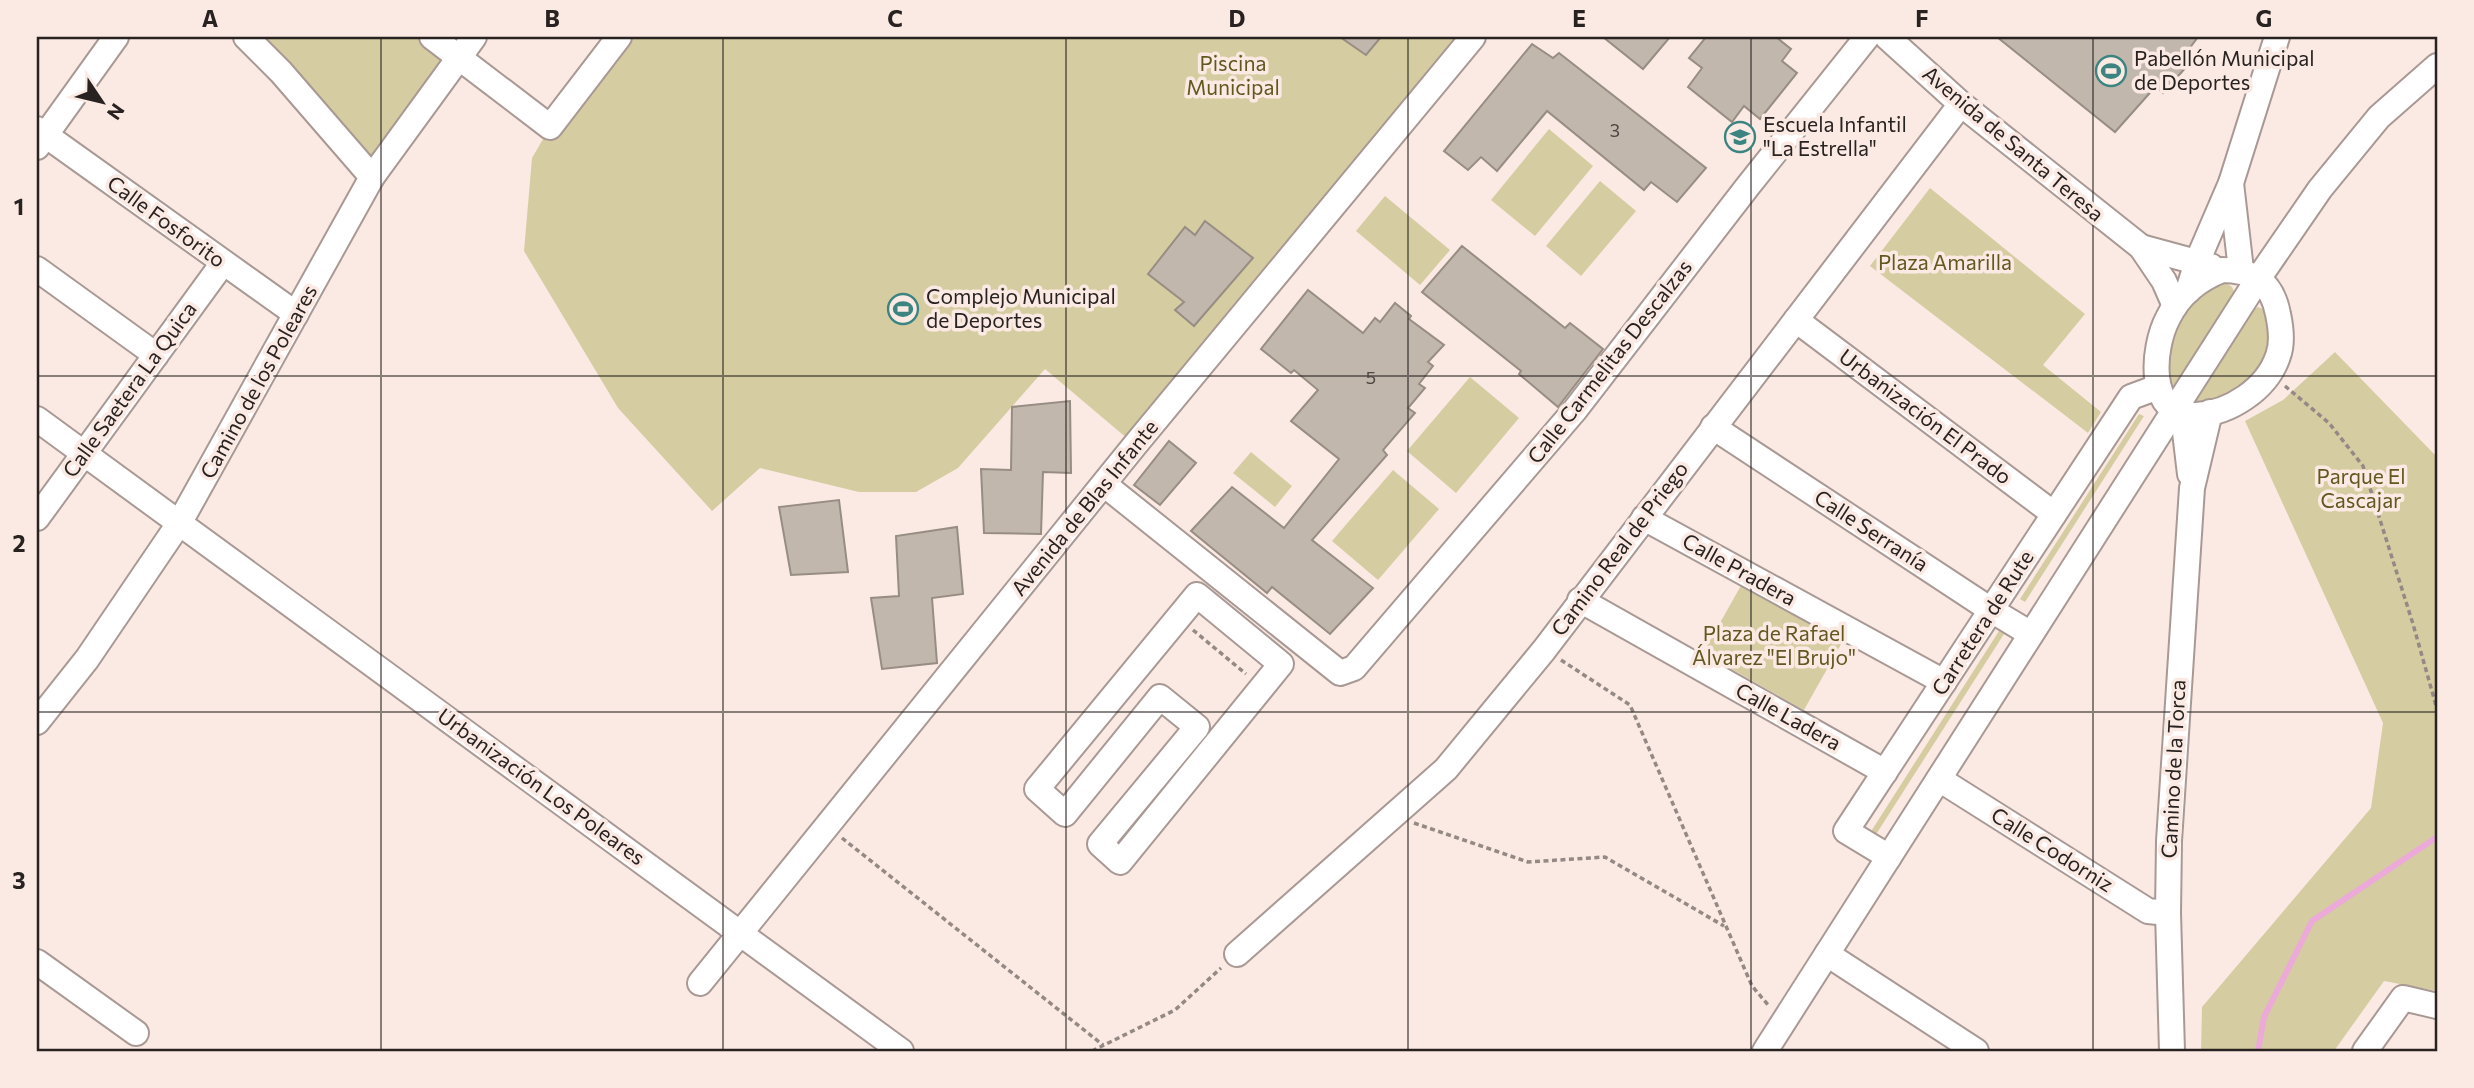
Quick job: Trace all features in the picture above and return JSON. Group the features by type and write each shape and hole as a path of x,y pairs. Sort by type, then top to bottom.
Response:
{"street":[{"path":"39,137 116,37"},
{"path":"246,37 281,72 372,177"},
{"path":"432,37 550,127 619,37"},
{"name":"Camino de los Poleares","path":"40,712 87,659 180,522 372,177 474,37"},
{"name":"Avenida de Blas Infante","path":"700,983 1474,37"},
{"name":"Calle Carmelitas Descalzas","path":"1105,485 1340,673 1354,668 1575,410 1867,37"},
{"name":"Avenida de Santa Teresa","path":"1887,37 1961,104 2141,247 2164,281 2182,298"},
{"path":"2182,298 2231,183 2277,37"},
{"path":"1765,1051 2031,634 2178,413 2240,273 2320,189 2379,117 2437,66"},
{"name":"Camino Real de Priego","path":"1237,954 1446,769 1544,650 1961,104"},
{"name":"Calle Fosforito","path":"39,137 296,314"},
{"path":"2231,183 2240,273"},
{"name":"Avenida de Santa Teresa","path":"2141,247 2240,273"},
{"name":"Calle Saetera La Quica","path":"37,518 223,262"},
{"path":"37,269 156,355"},
{"path":"2240,273 2274,298 2281,335 2279,355 2262,385 2245,398 2210,412 2178,413 2163,398 2156,374 2161,338 2167,319 2182,298 2205,276 2240,273"},
{"name":"Urbanización El Prado","path":"1796,320 2054,514"},
{"name":"Carretera de Rute","path":"1889,857 1846,831 2130,397 2158,387"},
{"name":"Camino de la Torca","path":"2172,1051 2169,841 2192,488 2210,412"},
{"name":"Camino de la Torca","path":"2178,413 2192,488"},
{"name":"Urbanización Los Poleares","path":"37,419 901,1051"},
{"name":"Calle Serranía","path":"1713,427 2031,634"},
{"name":"Calle Pradera","path":"1644,518 1944,682"},
{"path":"1197,594 1281,664 1120,862 1100,844 1197,727 1160,697 1065,814 1037,789 1197,594"},
{"name":"Calle Ladera","path":"1580,600 1885,772"},
{"name":"Calle Codorniz","path":"1939,779 2148,911 2168,913"},
{"path":"1827,954 1976,1051"},
{"path":"37,962 136,1033"},
{"path":"2365,1051 2403,998 2437,1006"}],"path":[{"path":"2270,373 2329,423 2363,466 2437,709"},
{"path":"1544,650 1630,705 1752,986 1783,1023"},
{"path":"1392,816 1528,862 1605,857 1726,927"},
{"path":"826,826 1103,1045"},
{"path":"1092,1051 1175,1010 1237,954"}],"green space":[{"path":"246,37 432,37 457,58 372,177"},
{"name":"Complejo Municipal de Deportes","path":"619,37 1473,37 1135,445 1045,369 958,468 916,492 859,492 760,468 712,511 618,408 524,251 532,158 550,127"},
{"path":"1549,129 1593,166 1535,236 1491,200"},
{"path":"1600,181 1636,211 1581,276 1546,246"},
{"name":"Plaza Amarilla","path":"1930,188 2085,314 2043,365 2101,412 2088,433 1870,266"},
{"path":"1385,196 1450,250 1420,285 1356,231"},
{"path":"2225,282 2235,293 2176,387 2171,388 2166,368 2167,353 2176,327 2203,293"},
{"path":"2258,307 2263,309 2269,322 2267,356 2245,385 2226,396 2201,404 2197,402 2197,397 2253,310"},
{"name":"Parque El Cascajar","path":"2335,352 2437,457 2437,991 2384,981 2334,1051 2201,1051 2202,1007 2371,808 2383,723 2245,421 2283,400"},
{"path":"1470,377 1519,418 1456,493 1407,451"},
{"path":"2139,414 2144,416 2025,602 2020,599"},
{"path":"1251,452 1292,486 1275,507 1233,473"},
{"path":"1393,470 1439,509 1378,580 1332,541"},
{"name":"Plaza de Rafael Álvarez \"El Brujo\"","path":"1743,582 1844,639 1804,710 1703,653"},
{"path":"1999,631 2004,634 1875,836 1870,833"}],"building":[{"name":"Piscina Municipal","path":"1340,37 1381,37 1366,55"},
{"path":"1603,37 1670,37 1643,69"},
{"path":"1706,37 1776,37 1791,49 1782,61 1797,73 1760,119 1744,106 1732,122 1688,87 1702,68 1689,58"},
{"name":"Pabellón Municipal de Deportes","path":"1997,37 2198,37 2189,49 2196,56 2163,93 2156,86 2115,132"},
{"path":"1532,44 1553,58 1559,53 1706,168 1677,202 1651,182 1644,190 1547,111 1497,171 1481,157 1468,170 1444,151"},
{"path":"1205,221 1253,258 1194,326 1175,310 1184,302 1148,274 1185,227 1195,235"},
{"path":"1462,246 1565,328 1570,323 1603,349 1558,407 1519,374 1521,371 1422,292"},
{"path":"1308,290 1363,333 1375,318 1380,322 1395,303 1411,316 1409,319 1444,345 1428,362 1433,366 1419,384 1425,388 1408,408 1415,413 1383,450 1387,455 1312,540 1373,588 1330,634 1272,587 1267,593 1191,531 1232,487 1284,528 1339,459 1291,421 1318,390 1294,370 1291,373 1261,349"},
{"path":"1070,401 1071,473 1043,472 1041,534 984,533 981,469 1011,470 1012,407"},
{"path":"1169,441 1196,463 1160,505 1134,485"},
{"path":"839,500 848,572 791,575 779,507"},
{"path":"957,527 963,594 932,598 937,663 882,669 871,598 899,596 896,536"}],"waterway":[{"path":"2258,1051 2264,1017 2312,921 2437,837"}],"place":[{"name":"Pabellón Municipal de Deportes","path":"2111,71"},
{"name":"Escuela Infantil \"La Estrella\"","path":"1740,137"},
{"name":"Complejo Municipal de Deportes","path":"903,309"}]}
